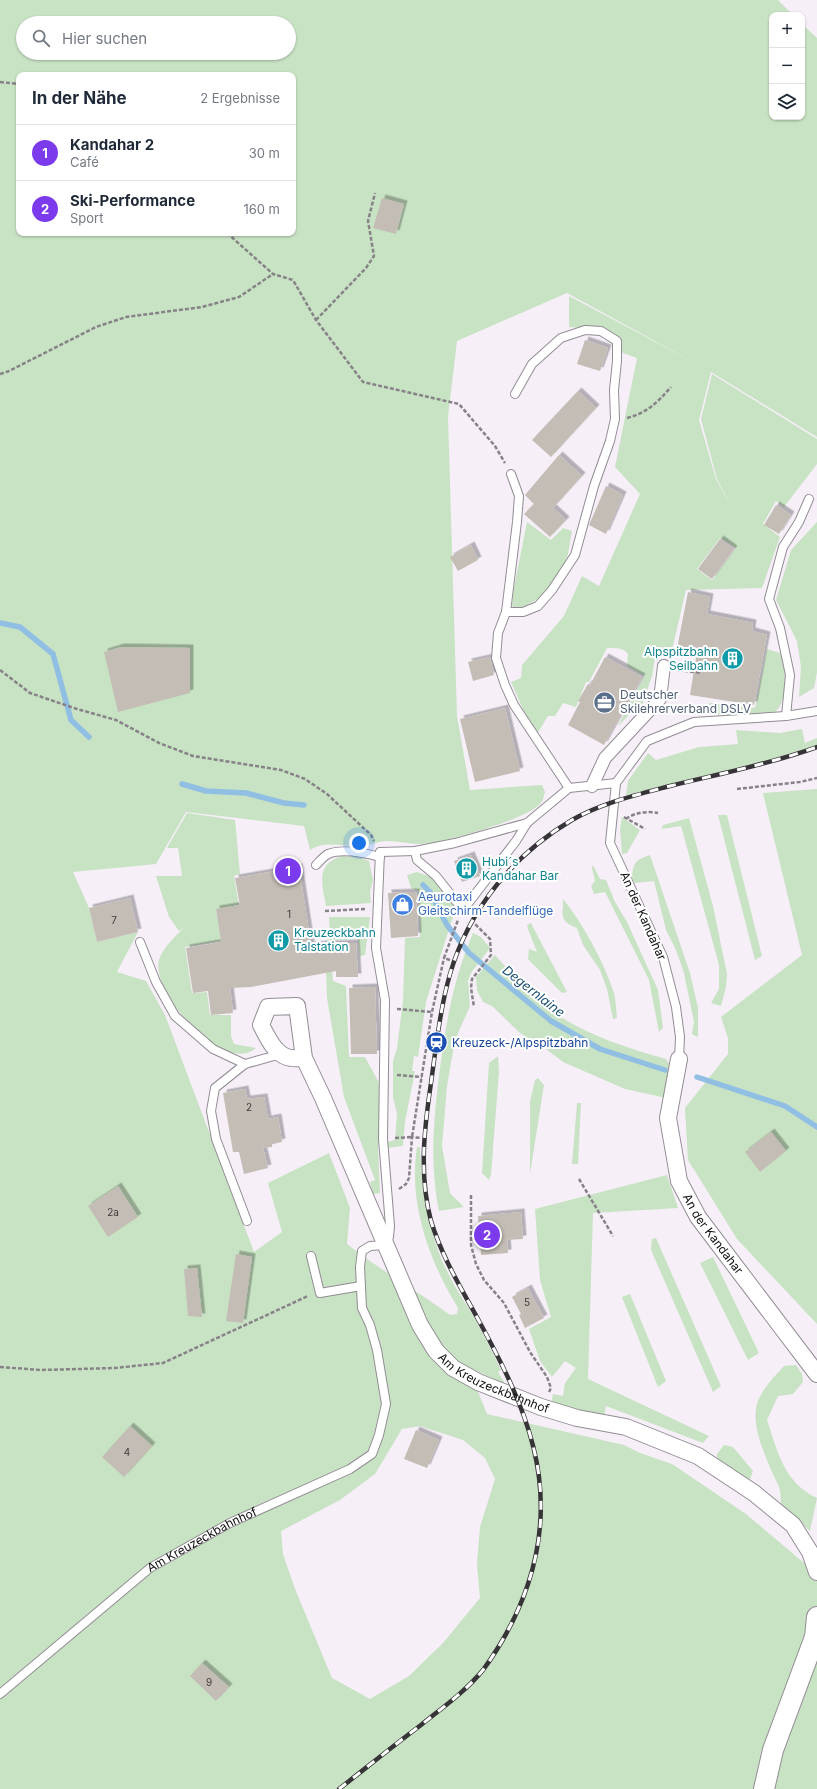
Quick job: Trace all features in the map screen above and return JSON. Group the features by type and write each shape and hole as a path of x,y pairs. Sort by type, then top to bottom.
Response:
{"street":[{"path":"592,786 605,758 660,699 664,667"},
{"name":"Am Kreuzeckbahnhof","path":"281,1054 269,1041 261,1025 268,1007 296,1006 304,1058 323,1098 420,1326 436,1351 453,1368 478,1382 541,1407 578,1418 626,1427 698,1456 754,1493 793,1525 810,1552 817,1572"},
{"path":"281,1054 288,1058 304,1058"},
{"name":"An der Kandahar","path":"679,1059 668,1118 679,1182 698,1217 817,1374"},
{"path":"764,1789 773,1750 814,1637 817,1617"}],"lane":[{"path":"506,612 523,612 538,606 552,590 575,555 594,486 610,441 615,419 614,390 618,361 617,341 601,331 585,330 561,338 532,364 515,394"},
{"path":"511,474 519,496 517,522 506,612 498,633 496,658 505,685 514,705 569,788"},
{"path":"786,716 790,675 780,628 768,599 783,547 799,522 809,499"},
{"name":"An der Kandahar","path":"679,1059 680,1038 676,1007 663,957 610,843 616,783 647,742 694,722 786,716 817,711"},
{"path":"415,851 417,860 436,876 463,910 527,823 569,788 616,783"},
{"path":"316,865 328,854 341,852 380,854 415,851 455,843 527,823"},
{"path":"380,854 376,948 384,1008 383,1139 390,1226 389,1237 386,1245"},
{"path":"140,942 156,982 175,1016 214,1049 245,1064"},
{"path":"247,1221 216,1139 211,1111 215,1088 245,1064 281,1054"},
{"name":"Am Kreuzeckbahnhof","path":"0,1694 150,1568 230,1523 350,1469 372,1454 379,1435 386,1404 377,1350 370,1326 362,1308 360,1267 362,1251 370,1246 386,1245"},
{"path":"311,1256 320,1293 361,1286"}],"path":[{"path":"0,82 16,84"},
{"path":"316,320 366,268 374,256 368,220 375,193"},
{"path":"230,236 274,274 293,280 316,320 363,382 459,404 495,446 511,474"},
{"path":"0,374 9,371 96,327 126,317 202,307 239,297 274,274"},
{"path":"615,419 639,415 654,406 671,387"},
{"path":"664,667 701,673"},
{"path":"0,670 30,693 77,710 116,720 159,743 193,756 280,770 305,778 327,794 371,835 380,854"},
{"path":"737,789 800,782 817,778"},
{"path":"612,811 645,829"},
{"path":"626,818 649,811 658,813"},
{"path":"326,911 378,909"},
{"path":"463,910 490,939 491,955 472,979 471,988 474,1007"},
{"path":"387,1197 406,1184 409,1178 412,1138 432,1012 448,943 456,924"},
{"path":"444,958 450,960"},
{"path":"384,1008 432,1012"},
{"path":"384,1074 422,1077"},
{"path":"404,1137 421,1138"},
{"path":"579,1179 613,1236"},
{"path":"471,1195 471,1245 476,1264 484,1280 504,1303 530,1352 547,1377 551,1388 541,1407"},
{"path":"0,1367 41,1370 115,1368 162,1363 257,1321 302,1297 320,1293"}],"green space":[{"path":"0,0 778,0 790,12 769,12 769,120 805,120 805,27 817,38 817,437 711,372 699,420 716,479 732,508 717,479 701,419 712,374 817,439 817,464 784,507 776,501 763,524 780,537 762,588 686,590 672,650 656,652 652,676 641,708 631,713 618,726 644,676 627,666 628,654 624,650 616,648 607,648 589,682 586,682 576,707 563,703 555,716 548,716 537,734 528,721 511,682 521,678 522,665 564,616 582,576 599,586 640,494 615,467 637,358 623,353 594,329 569,327 569,296 697,364 567,293 457,341 448,417 457,716 470,790 542,785 545,792 541,803 520,816 503,823 465,835 431,843 416,844 387,841 363,846 322,845 310,850 304,826 186,812 156,864 73,872 89,908 97,942 138,932 117,972 146,981 165,1015 254,1252 282,1232 268,1183 329,1153 350,1208 347,1244 372,1263 450,1315 457,1314 458,1308 438,1271 430,1251 418,1210 415,1168 417,1147 420,1147 424,1195 440,1256 450,1278 479,1327 501,1370 498,1372 505,1384 468,1367 487,1414 624,1445 640,1453 672,1464 746,1514 804,1563 817,1563 817,1789 0,1789","holes":["720,538 736,548 712,580 697,569","420,1426 463,1440 485,1458 495,1479 480,1527 477,1564 480,1598 443,1643 409,1676 370,1699 332,1678 295,1589 283,1554 281,1531 340,1500 375,1474 402,1429"]},
{"path":"527,522 551,540 563,528 572,531 566,565 542,597 519,609 512,606 513,592"},
{"path":"817,522 817,672 814,688 799,697 801,667 797,641 776,600 791,550"},
{"path":"767,649 780,653 784,666 785,687 782,702 778,709 766,715 739,716 706,714 709,703 755,708"},
{"path":"802,729 805,743 817,738 817,746 766,761 626,795 628,781 648,753 656,760 699,747 738,744 736,730 780,733"},
{"path":"817,789 817,1324 737,1239 688,1160 685,1108 728,1054 728,1038 721,1017 802,955 763,793"},
{"path":"187,813 235,820 240,874 234,876 239,905 216,910 221,941 185,947 192,993 207,992 210,1015 231,1015 231,1036 234,1044 256,1048 242,1054 226,1051 208,1040 191,1025 176,1008 165,989 159,971 160,957 162,953 171,941 185,927 179,931 169,917 156,876 182,876 178,848 167,848"},
{"path":"718,815 727,815 762,956 755,960"},
{"path":"622,817 640,830 627,853 622,854 620,830"},
{"path":"689,818 713,906 727,974 726,987 721,1006 711,1003 719,989 719,965 681,826 662,829 663,825"},
{"path":"650,855 690,973 698,1008 698,1037 692,1034 694,1022 684,973 676,950 666,930 654,881 635,883 632,881 634,867 637,861"},
{"path":"343,856 358,857 369,861 373,880 370,892 371,903 326,906 322,882 324,869 334,859"},
{"path":"593,865 600,879 606,880 615,902 627,922 658,990 663,1028 659,1032 649,980 605,892 594,894 591,886 595,881 592,868"},
{"path":"417,872 434,878 456,907 426,1002 418,1057 414,1056 412,1071 415,1071 405,1122 403,1146 387,1148 387,1142 395,1140 397,1114 393,1097 393,1061 397,1048 403,1001 405,938 420,937 418,891 411,888 407,875"},
{"path":"563,899 578,919 605,969 614,993 617,1018 613,1019 607,989 600,970 583,945 577,928 567,923 563,917"},
{"path":"329,917 370,917 365,955 360,956 358,939 330,940 333,981 346,986 349,1057 365,1057 378,1081 380,1091 378,1148 380,1193 373,1194 370,1182 375,1180 344,1097 327,998 325,941 330,939"},
{"path":"531,923 567,992 562,993 528,959 529,949 537,952 527,925"},
{"path":"473,933 481,937 490,948 471,973 468,981 470,1006 455,1040 447,1086 442,1146 450,1193 464,1207 439,1211 433,1157 434,1122 440,1068 445,1032 452,999 460,967"},
{"path":"495,955 535,997 564,1019 596,1036 666,1059 670,1065 666,1098 625,1089 563,1062 546,1049 520,1033 492,1006 483,1002 477,990 476,977"},
{"path":"498,1056 499,1071 491,1175 489,1180 482,1173 489,1063"},
{"path":"538,1078 544,1085 530,1174 530,1102 535,1080"},
{"path":"577,1103 581,1103 578,1164 572,1164"},
{"path":"667,1175 678,1208 593,1213 588,1379 709,1436 703,1443 606,1406 604,1417 551,1404 553,1394 563,1396 565,1383 576,1368 565,1361 552,1377 540,1361 529,1329 551,1317 540,1280 535,1209"},
{"path":"656,1238 721,1386 713,1392 651,1250 652,1239"},
{"path":"713,1257 759,1353 748,1360 700,1263"},
{"path":"630,1294 666,1381 658,1387 622,1297"},
{"path":"796,1365 802,1374 803,1382 793,1394 778,1396 767,1420 774,1443 789,1475 806,1492 817,1498 810,1531 781,1504 780,1489 761,1445 756,1427 756,1409 763,1392 784,1366"},
{"path":"724,1445 733,1447 753,1471 750,1480 725,1466 717,1458 717,1454"}],"building":[{"path":"382,198 404,204 396,234 373,228"},
{"path":"585,340 608,348 600,371 577,364"},
{"path":"578,391 596,408 551,457 532,440"},
{"path":"559,455 582,476 553,508 566,520 550,537 524,514 534,504 525,495"},
{"path":"606,486 623,495 606,534 589,525"},
{"path":"776,505 791,515 779,534 764,525"},
{"path":"720,539 734,549 712,579 698,569"},
{"path":"471,545 478,560 458,571 450,557"},
{"name":"Alpspitzbahn Seilbahn","path":"688,592 710,597 707,614 753,623 752,631 767,635 754,705 690,695 696,658 676,654"},
{"path":"121,647 190,648 190,693 118,712 104,652"},
{"path":"490,657 494,675 473,681 468,662"},
{"name":"Deutscher Skilehrerverband DSLV","path":"605,657 642,677 604,745 568,725 580,702 578,701 588,684 590,685"},
{"path":"505,708 520,771 475,782 460,719"},
{"name":"Hubi´s Kandahar Bar","path":"471,855 480,876 462,882 454,861"},
{"path":"299,867 311,945 356,943 358,977 336,977 336,971 251,987 230,988 233,1013 211,1015 208,991 193,993 186,948 221,942 216,909 240,905 235,878"},
{"path":"416,892 418,936 391,938 388,893"},
{"path":"130,898 138,932 97,942 89,908"},
{"path":"375,987 377,1054 351,1054 349,988"},
{"path":"245,1089 247,1099 264,1097 268,1119 278,1117 282,1142 272,1144 272,1147 263,1148 268,1168 244,1174 239,1152 233,1152 223,1093"},
{"path":"771,1132 786,1151 760,1172 745,1152"},
{"path":"118,1186 138,1217 108,1237 88,1206"},
{"path":"521,1212 523,1239 507,1240 508,1253 481,1255 478,1216"},
{"path":"236,1254 252,1257 243,1323 226,1321"},
{"path":"197,1268 202,1317 188,1316 184,1269"},
{"path":"528,1288 544,1318 525,1328 519,1315 521,1314 512,1297"},
{"path":"130,1426 152,1446 124,1477 102,1457"},
{"path":"416,1430 439,1440 427,1468 404,1459"},
{"path":"202,1663 229,1687 216,1701 190,1676"}],"waterway":[{"name":"Degernlaine","path":"0,623 20,627 53,654 71,720 89,737"},
{"name":"Degernlaine","path":"182,784 206,791 246,793 284,803 304,805"},
{"name":"Degernlaine","path":"423,885 430,892 447,925 469,953 551,1021 600,1049 665,1070"},
{"name":"Degernlaine","path":"697,1077 785,1106 817,1127"}],"railway":[{"path":"339,1789 454,1699 483,1670 497,1650 514,1618 528,1584 537,1548 541,1513 539,1480 534,1448 524,1416 496,1353 452,1272 435,1234 427,1204 424,1152 428,1101 441,1014 450,974 458,950 469,927 496,885 531,849 572,820 607,804 632,796 762,764 817,747"}],"place":[{"name":"Alpspitzbahn Seilbahn","path":"733,659"},
{"name":"Deutscher Skilehrerverband DSLV","path":"604,702"},
{"name":"Hubi´s Kandahar Bar","path":"467,869"},
{"name":"Kandahar 2","path":"288,871"},
{"name":"Aeurotaxi Gleitschirm-Tandelflüge","path":"403,904"},
{"name":"Kreuzeckbahn Talstation","path":"278,940"},
{"name":"Kreuzeck-/Alpspitzbahn","path":"436,1043"},
{"name":"Ski-Performance","path":"487,1235"}]}
